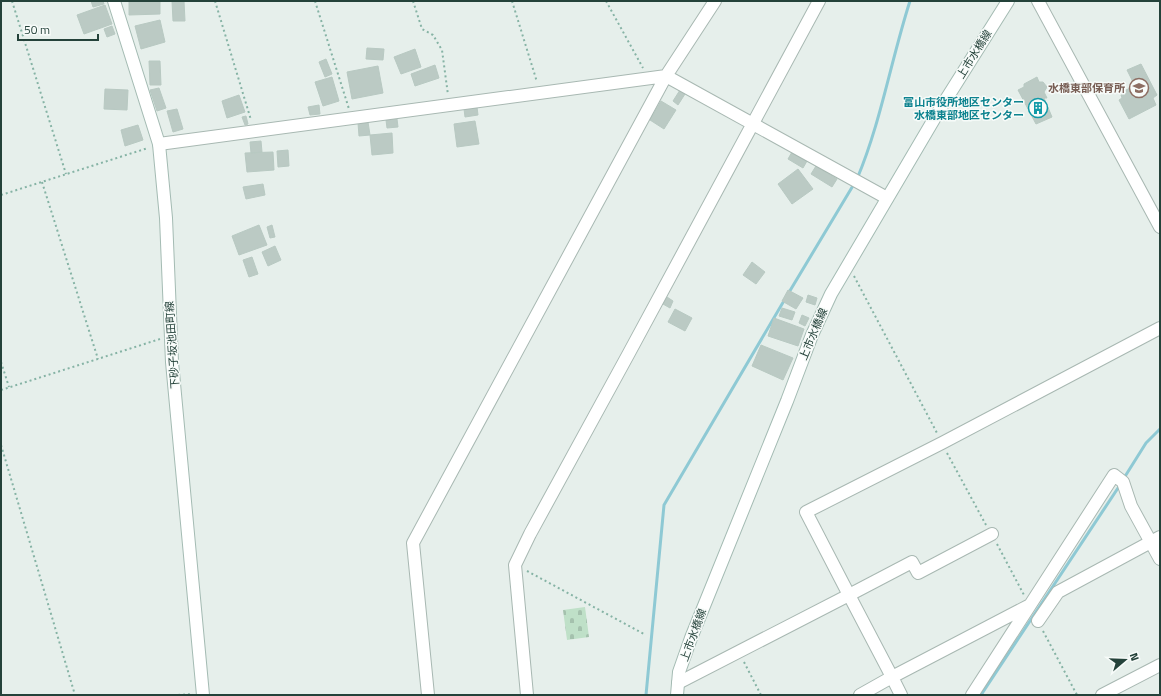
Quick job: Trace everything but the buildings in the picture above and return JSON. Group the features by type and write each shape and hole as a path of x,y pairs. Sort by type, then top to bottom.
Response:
{"street":[{"name":"下砂子坂池田町線","path":"114,1 159,144 166,218 170,336 203,694"},
{"path":"428,695 413,544 666,76 715,1"},
{"path":"527,695 515,565 530,534 819,1"},
{"name":"上市水橋線","path":"677,689 679,672 691,638 812,335 847,264 940,108 1008,1"},
{"path":"1038,1 1160,227"},
{"path":"159,144 666,76 887,198"},
{"path":"901,695 806,512 942,443 1160,328"},
{"path":"972,695 1114,475 1123,482 1131,506 1155,539 1160,559"},
{"path":"677,689 739,652 912,562 918,572 992,534"},
{"path":"1038,621 1058,592 1155,539"},
{"path":"860,695 1030,605"},
{"path":"1102,695 1160,665"}],"path":[{"path":"12,1 66,174"},
{"path":"215,1 255,132"},
{"path":"315,1 352,119"},
{"path":"414,1 422,29 433,35 442,50 450,106"},
{"path":"512,1 540,92"},
{"path":"606,1 648,78"},
{"path":"1,195 159,144"},
{"path":"42,182 98,359"},
{"path":"847,264 1030,605"},
{"path":"1,390 170,336"},
{"path":"1,362 9,387"},
{"path":"1,445 75,695"},
{"path":"515,565 644,634"},
{"path":"1038,621 1077,695"},
{"path":"739,652 761,695"},
{"path":"178,695 203,694"}],"green space":[{"path":"585,607 589,637 567,640 563,610"}],"waterway":[{"path":"857,179 873,135 910,1"},
{"path":"788,294 854,184"},
{"path":"646,695 664,505 785,299"},
{"path":"1124,478 1146,443 1160,429"},
{"path":"981,695 1120,485"}],"place":[{"name":"水橋東部保育所","path":"1139,88"},
{"name":"富山市役所地区センター 水橋東部地区センター","path":"1038,108"}]}
